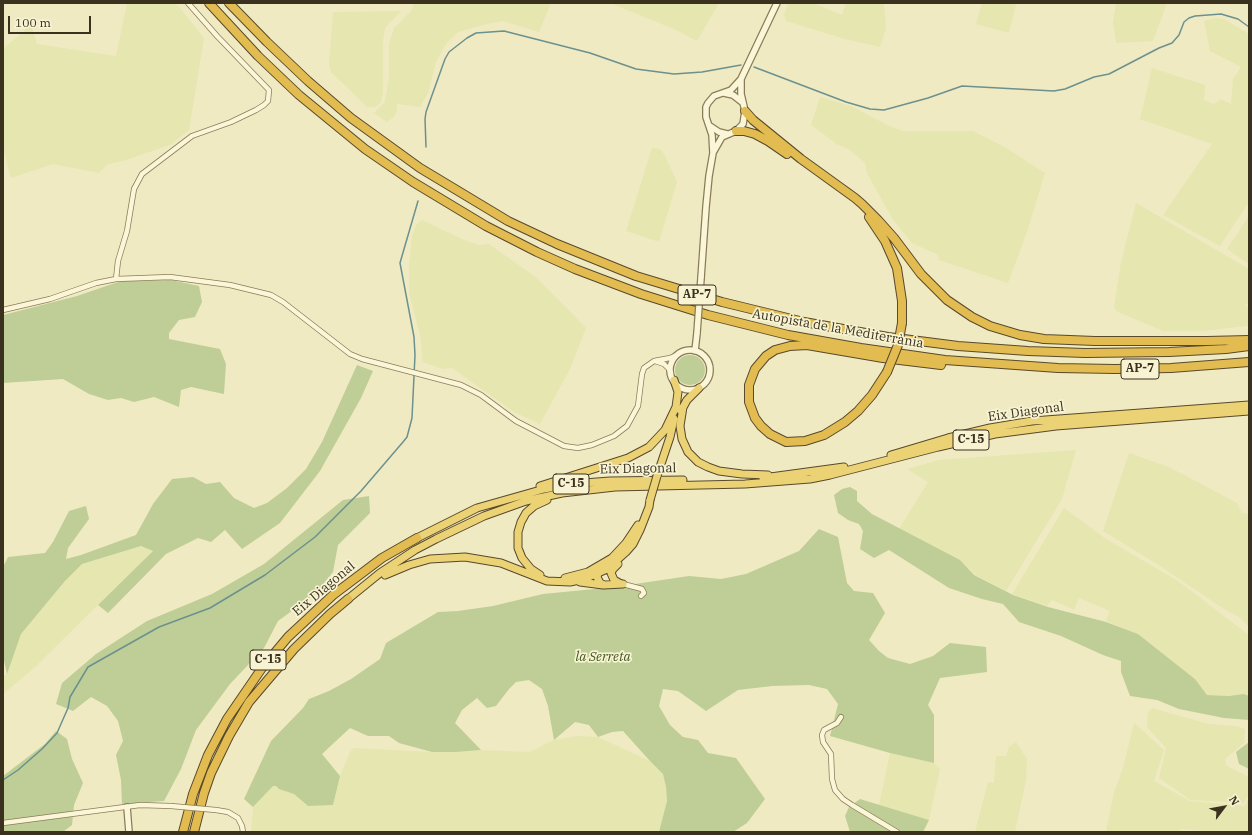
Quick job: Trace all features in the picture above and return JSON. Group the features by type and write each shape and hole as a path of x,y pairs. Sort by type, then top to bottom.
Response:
{"highway":[{"name":"Autopista de la Mediterrània","path":"209,3 258,56 299,95 365,149 413,182 467,215 537,252 615,285 715,317 847,346 917,357 973,363 1080,369 1143,369 1249,362"},
{"name":"Autopista de la Mediterrània","path":"230,3 267,42 319,91 374,135 420,168 508,221 557,244 636,276 722,302 804,322 888,337 958,346 1085,353 1169,352 1226,349 1249,346"},
{"path":"744,107 753,120 801,159 855,198 878,220 894,238 921,274 947,300 962,311 985,324 1020,335 1044,339 1207,342 1249,340"},
{"path":"736,131 744,131 768,141 856,204 874,223 890,249 897,268 902,301 902,323 898,345 887,372 872,395 858,411 845,422 824,435 805,441 786,442 770,434 755,418 749,402 749,385 755,369 766,356 775,350 790,346 807,345 883,358 942,365 990,368 1030,367"},
{"path":"672,377 678,392 682,439 688,452 698,462 708,467 729,472 790,475"},
{"path":"477,508 499,499 635,455 649,447 660,436 680,407 699,388"},
{"name":"Eix Diagonal","path":"184,832 193,794 208,755 227,719 262,668 293,632 333,595 382,558 417,538 477,508 544,489 584,483 632,480 732,480 790,475 846,466 948,438 990,428 1032,421 1249,405"},
{"path":"570,582 597,574 599,570 617,556 629,544 643,524 680,407"},
{"name":"Eix Diagonal","path":"194,832 204,793 219,754 235,724 249,702 294,649 325,619 380,573 415,550 463,525 484,516 526,501 562,493 615,487 752,483 810,478 830,475 994,434 1056,426 1249,411"},
{"path":"584,490 543,501 526,513 519,527 517,537 520,553 526,564 544,576 554,578 571,577 588,572 604,563 629,544"},
{"path":"624,584 614,580 612,571 614,567 623,560 629,544"},
{"path":"348,599 399,568 419,561 442,557 465,557 489,560 513,567 547,581 579,582 604,585 624,584"},
{"path":"597,574 598,581 604,585"}],"street":[{"path":"116,279 118,261 127,231 134,189 142,174 192,136 231,122 256,110 268,101 269,90 217,36 188,3"},
{"path":"695,351 706,207 713,153 712,135 706,117 706,107 711,99 716,95 724,93 735,87 741,79 777,3"},
{"path":"713,153 720,139 727,134 736,131 743,124 744,107 741,94 741,79"},
{"path":"724,93 733,95 744,107"},
{"path":"710,126 719,132 727,134"},
{"path":"3,310 50,299 96,283 116,279 170,277 230,285 271,295 283,302 350,354 391,367 461,384 516,421 564,446 578,448 592,445 606,439 627,426 638,406 643,370 649,363 654,361 670,358 687,350 695,351 702,354 706,358 710,367 708,378 699,388 688,390 682,388 672,377 669,369 664,364 654,361"},
{"path":"672,377 671,363 677,355"},
{"path":"624,584 642,588 644,593 641,596"},
{"path":"841,717 838,723 824,730 822,735 823,742 831,754 832,779 835,790 843,799 896,832"},
{"path":"3,823 91,810 140,805 171,806 228,812 238,818 243,832"},
{"path":"127,807 129,832"}],"green space":[{"path":"127,3 176,3 204,38 189,130 170,145 123,161 108,164 99,173 53,164 11,178 3,149 3,48 24,32 26,25 31,24 37,44 116,56"},
{"path":"414,3 551,3 539,32 503,21 458,32 446,44 436,62 428,93 420,107 397,104 397,111 394,117 387,122 374,113 385,102 389,76 389,44 394,28 411,11"},
{"path":"610,3 719,3 697,41 676,30"},
{"path":"788,3 813,3 842,15 846,3 884,3 886,28 880,47 845,39 786,21 784,15"},
{"path":"982,3 1012,3 1016,5 1009,33 976,24"},
{"path":"1116,3 1167,3 1153,41 1116,43 1113,22"},
{"path":"401,11 385,28 383,42 383,92 381,102 375,107 367,107 331,72 329,64 333,12"},
{"path":"1215,18 1224,19 1249,34 1249,202 1220,246 1163,215 1212,144 1140,119 1152,68 1205,85 1204,100 1214,104 1221,99 1231,104 1233,79 1241,67 1210,51 1204,21"},
{"path":"820,97 851,106 891,127 904,131 973,131 1003,146 1045,173 1027,232 1008,283 939,260 938,255 912,243 893,220 867,173 865,163 850,150 837,144 811,125"},
{"path":"652,148 660,149 664,154 677,182 659,242 626,231"},
{"path":"1136,203 1249,269 1249,303 1245,304 1249,309 1248,326 1203,331 1163,331 1116,311 1114,307 1121,262"},
{"path":"1249,216 1249,264 1227,249"},
{"path":"422,220 466,241 479,245 489,244 537,278 586,328 570,369 540,424 514,412 452,368 443,369 423,362 420,335 409,293 409,265 412,236 416,225"},
{"path":"171,280 199,286 202,302 195,317 179,320 169,333 169,339 220,349 226,364 224,394 191,387 181,390 179,407 154,397 134,402 121,398 108,400 89,394 63,379 3,383 3,315 77,296 121,281"},
{"path":"690,355 701,359 705,370 701,381 690,385 679,381 675,370 679,359"},
{"path":"357,365 373,371 361,398 320,471 280,523 242,549 225,530 211,542 198,538 166,554 108,613 98,605 153,551 141,546 82,564 65,581 21,634 7,674 3,656 3,567 8,557 45,553 53,542 69,511 86,506 89,519 68,548 66,559 136,535 153,504 172,479 193,477 206,484 220,482 234,498 254,508 267,503 287,488 306,469 322,442"},
{"path":"1076,450 1062,499 1006,591 974,574 960,560 899,529 928,482 907,469 939,460"},
{"path":"1129,453 1169,467 1237,503 1242,513 1249,514 1249,627 1239,617 1224,609 1157,564 1103,531"},
{"path":"850,487 857,491 857,501 872,514 960,560 974,575 1013,595 1048,607 1106,622 1138,634 1195,679 1207,695 1229,696 1244,694 1249,696 1249,720 1224,718 1179,709 1157,700 1130,696 1121,672 1121,661 1103,655 1061,636 1019,622 1003,604 949,588 889,550 874,558 860,549 863,531 859,524 848,520 838,513 834,495 842,489"},
{"path":"369,496 370,513 338,545 333,572 315,594 278,621 264,648 230,684 196,730 181,769 164,801 122,804 121,780 116,755 123,741 118,721 107,706 91,697 73,711 56,704 62,683 96,654 147,621 212,594 264,564 343,500"},
{"path":"1064,508 1106,539 1178,581 1249,635 1249,696 1244,694 1229,696 1207,695 1195,679 1138,634 1106,621 1110,611 1079,598 1074,610 1052,600 1047,606 1012,594"},
{"name":"la Serreta","path":"819,529 838,537 847,583 854,591 873,593 885,613 869,640 888,658 910,664 933,656 950,643 986,647 987,672 940,678 928,705 934,715 934,763 890,753 830,736 838,704 827,689 809,685 772,686 738,690 706,711 678,691 663,689 659,706 670,725 683,737 698,740 708,753 736,758 765,799 747,823 733,832 659,832 667,801 663,774 623,731 612,732 598,737 589,725 575,722 554,740 548,706 542,689 529,680 516,682 496,706 487,708 477,698 462,710 455,723 481,750 432,752 399,743 389,736 368,736 350,728 322,754 340,776 333,805 308,806 294,794 279,789 276,786 273,786 253,807 244,799 271,741 303,708 309,699 329,691 351,679 380,659 386,643 438,612 493,606 543,594 615,587 689,576 721,579 746,574 799,551"},
{"path":"141,546 153,551 34,668 3,694 3,677 7,673 21,634 65,581 82,564"},
{"path":"1152,708 1209,724 1236,726 1245,729 1244,743 1225,759 1227,766 1249,777 1249,794 1244,803 1190,800 1159,778 1166,748 1147,727 1148,713"},
{"path":"1134,723 1164,750 1154,781 1190,801 1245,806 1249,797 1249,832 1220,832 1181,829 1179,832 1106,832 1114,792 1123,768"},
{"path":"56,731 67,739 72,759 83,783 74,805 72,825 63,832 3,832 3,776 45,744"},
{"path":"577,736 598,737 650,761 663,774 667,802 659,832 251,832 253,807 273,786 294,794 308,806 333,805 340,776 350,752 354,748 432,752 481,750 530,752 554,740"},
{"path":"1016,742 1027,759 1026,780 1015,832 975,832 988,782 994,783 996,756 1006,756 1009,747"},
{"path":"1249,742 1249,769 1239,764 1236,752"},
{"path":"890,753 934,763 940,769 929,820 879,805"},
{"path":"860,799 929,820 923,832 850,832 845,816 849,807"}],"waterway":[{"path":"754,67 846,102 870,109 884,110 928,98 962,86 1054,91 1065,89 1094,77 1109,74 1159,48 1172,43 1179,35 1184,22 1195,16 1221,14 1238,19 1249,27"},
{"path":"426,147 426,112 445,59 449,52 476,33 504,31 590,53 636,69 674,74 702,72 741,65"},
{"path":"3,780 18,770 42,749 57,733 68,708 70,697 88,667 159,627 210,608 265,575 315,537 361,491 407,437 412,418 415,355 414,337 400,263 418,201"}]}
